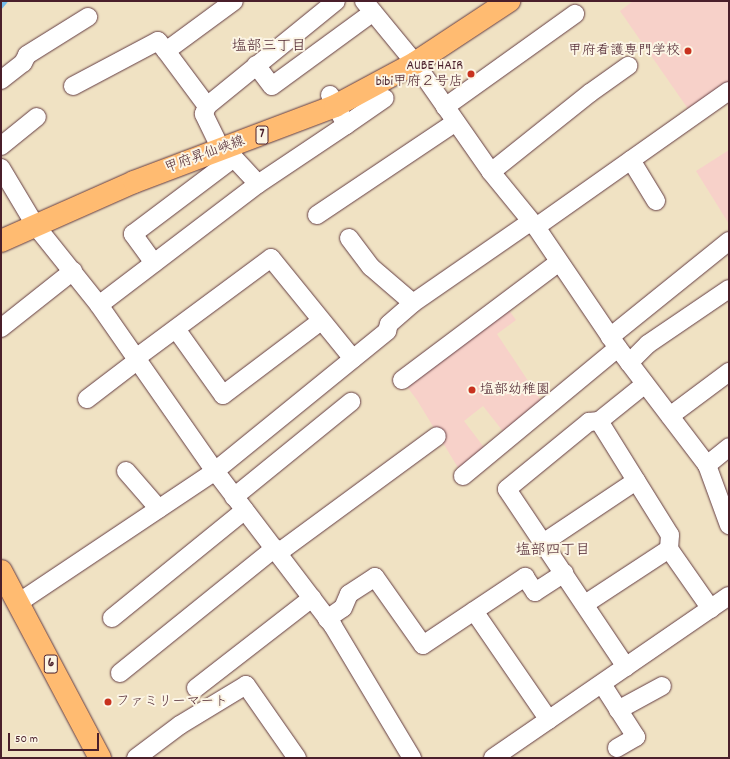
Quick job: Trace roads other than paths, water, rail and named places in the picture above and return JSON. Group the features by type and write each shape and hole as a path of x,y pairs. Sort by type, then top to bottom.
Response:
{"main road":[{"name":"甲府昇仙峡線","path":"412,59 484,1"},
{"name":"甲府昇仙峡線","path":"1,242 33,219 78,191 226,148 333,100 412,59 509,1"},
{"name":"甲府昇仙峡線","path":"1,227 33,219"},
{"name":"6","path":"1,571 10,597 100,758"}],"street":[{"path":"166,51 234,1"},
{"path":"258,184 226,148 204,114 207,106 336,1"},
{"path":"256,65 272,86 369,7 412,59 491,172 533,224 629,363 707,465 723,494 729,525"},
{"path":"446,107 576,14"},
{"path":"1,80 23,63 27,55 88,17"},
{"path":"73,86 158,41 207,106"},
{"path":"491,172 590,93 628,66"},
{"path":"10,597 158,509 215,471 387,331 389,324 413,303 631,160 729,91"},
{"path":"99,305 258,184 385,98"},
{"path":"333,100 346,125"},
{"path":"1,146 37,117"},
{"path":"318,215 456,122"},
{"path":"154,263 133,234 226,148"},
{"path":"631,160 656,201"},
{"path":"1,168 33,219 99,305 215,471 330,623 412,758"},
{"path":"349,238 371,267 413,303"},
{"path":"463,476 729,241"},
{"path":"87,399 176,329 271,258 353,359"},
{"path":"402,380 559,262"},
{"path":"1,328 73,271"},
{"path":"629,363 648,344 729,289"},
{"path":"176,329 223,395 321,321"},
{"path":"670,416 729,372"},
{"path":"626,668 585,604 507,489 589,422 599,421 645,384"},
{"path":"112,618 240,504 351,402"},
{"path":"599,421 670,535 669,549 711,608"},
{"path":"120,673 277,551 437,436"},
{"path":"707,465 729,447"},
{"path":"126,471 158,509"},
{"path":"543,543 636,481"},
{"path":"585,604 669,549"},
{"path":"330,623 343,608 349,594 375,577 423,646 525,578 535,592 564,573"},
{"path":"492,758 626,668 729,596"},
{"path":"196,688 312,598"},
{"path":"474,611 549,720"},
{"path":"602,684 636,737 617,748"},
{"path":"136,758 180,725 246,685 296,758"},
{"path":"618,710 662,686"}],"waterway":[{"path":"1,7 6,1"}],"place":[{"name":"甲府看護専門学校","path":"688,51"},
{"name":"AUBE HAIR bibi甲府２号店","path":"471,74"},
{"name":"塩部幼稚園","path":"472,390"},
{"name":"ファミリーマート","path":"108,702"}],"district":[{"name":"塩部三丁目","path":"269,48"},
{"name":"塩部四丁目","path":"553,552"}]}
